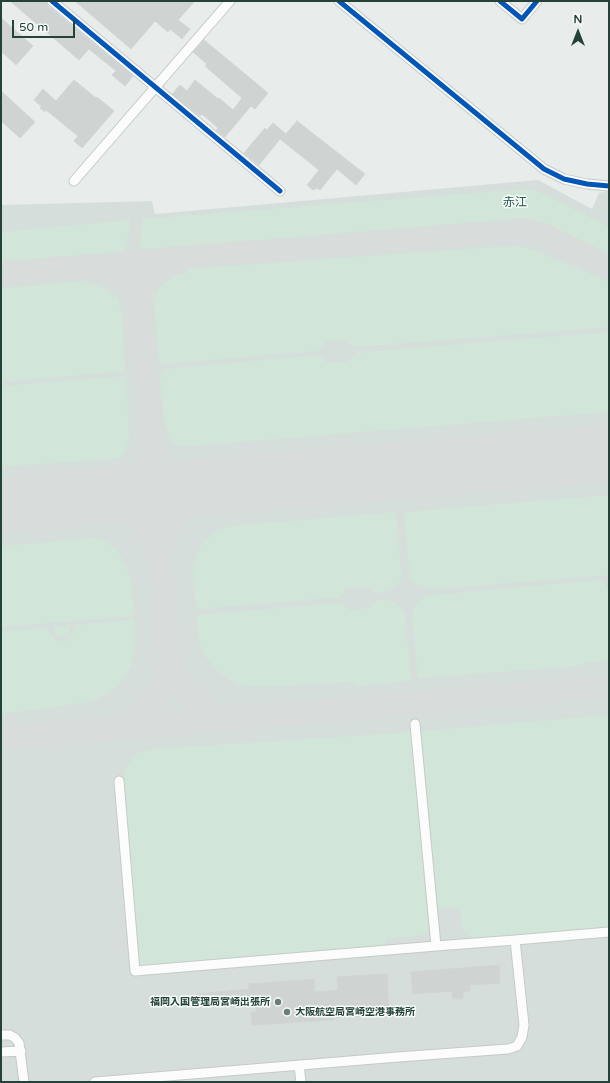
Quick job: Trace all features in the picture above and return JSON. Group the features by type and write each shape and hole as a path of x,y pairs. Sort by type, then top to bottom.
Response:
{"street":[{"path":"52,1 280,191"},
{"path":"74,181 230,1"},
{"path":"338,1 544,169 564,179 587,184 609,186"},
{"path":"500,1 522,19 537,1"},
{"path":"415,724 436,946"},
{"path":"119,781 135,971 609,932"},
{"path":"95,1082 508,1049 517,1046 522,1037 524,1025 516,940"},
{"path":"1,1035 10,1035 19,1043 24,1082"},
{"path":"1,1052 21,1051"},
{"path":"300,1065 300,1082"}],"shaded area":[{"path":"538,180 592,209 599,193 609,191 609,1082 1,1082 1,205 152,201 155,214"}],"green space":[{"path":"526,189 535,190 609,227 609,258 545,227 512,221 144,249 140,242 143,219"},
{"path":"130,220 126,248 123,252 1,263 1,232"},
{"path":"520,246 609,282 609,327 355,347 346,340 326,341 318,351 163,364 159,360 154,301 156,294 165,282 179,274 186,273 186,269"},
{"path":"86,281 87,284 99,286 110,292 118,301 122,315 125,371 1,382 1,288"},
{"path":"609,332 609,412 178,447 172,441 164,421 160,374 165,369 319,355 328,363 347,362 356,353"},
{"path":"126,376 129,435 126,447 120,458 1,467 1,386"},
{"path":"609,495 609,575 434,589 418,586 410,577 404,512"},
{"path":"396,512 401,576 400,582 390,590 376,594 369,587 347,588 340,597 196,609 193,571 194,563 202,544 207,538 218,531 231,526"},
{"path":"97,538 108,543 117,550 127,568 131,581 134,616 1,627 1,546"},
{"path":"600,580 605,583 609,592 609,660 584,663 581,666 418,678 412,615 414,607 425,597"},
{"path":"377,600 389,600 396,603 405,615 411,681 357,686 351,682 261,687 248,686 236,683 220,673 207,659 202,650 199,639 197,615 341,603 350,610 370,608"},
{"path":"134,620 135,645 131,666 126,675 110,692 90,702 1,714 1,631 46,628 54,639 57,641 63,641 68,640 71,637 74,625"},
{"path":"69,626 69,633 61,637 56,635 52,627"},
{"path":"609,715 609,928 481,939 472,938 462,927 461,908 438,907 421,731"},
{"path":"413,732 430,928 428,932 418,936 386,939 385,947 139,968 124,779 125,770 128,764 139,752 154,749"}],"building":[{"path":"10,1 46,1 48,6 133,76 125,86 112,75 116,71 89,49 79,60"},
{"path":"75,1 195,1 178,20 190,29 182,39 170,29 168,32 155,21 131,49"},
{"path":"1,18 33,46 16,65 1,51"},
{"path":"204,40 268,93 255,109 251,106 225,137 216,130 218,128 202,114 200,116 172,94 180,85 187,91 195,80 233,110 242,98 205,66 207,64 193,52"},
{"path":"74,80 114,111 82,148 74,141 78,136 46,110 45,112 40,108 41,106 34,100 43,89 56,101"},
{"path":"1,91 35,122 20,138 1,121"},
{"path":"297,121 365,174 356,185 337,169 320,190 317,188 313,190 307,185 319,170 280,139 259,165 244,153 265,128 267,130 273,123 286,134"},
{"path":"499,965 500,983 470,985 470,991 463,992 463,999 452,999 452,991 413,994 411,972"},
{"path":"387,974 389,1014 334,1018 334,1020 252,1025 251,1012 256,1012 255,997 216,1000 216,1004 198,1004 197,994 249,989 249,984 314,979 315,992 338,990 337,977"}],"taxiway":[{"path":"1,273 518,230 542,234 609,266"},
{"path":"139,306 142,288 147,279 154,271 174,258"},
{"path":"95,265 115,272 123,278 135,295 139,306 152,453 148,471 140,483 126,492 114,495"},
{"path":"152,453 156,468 167,480 175,485 184,487 202,487"},
{"path":"160,558 162,545 166,534 178,513 197,496 230,485"},
{"path":"79,497 105,501 117,505 127,511 144,525 151,534 160,558 168,656 167,669 164,681 139,717 126,725 119,727"},
{"path":"168,656 175,675 183,689 208,709 218,714 231,717"},
{"path":"1,738 609,687"}],"runway":[{"path":"1,504 609,453"}],"cycle path":[{"path":"52,1 280,191"},
{"path":"339,1 544,169 564,179 587,184 609,186"},
{"path":"500,1 522,19 537,1"}],"place":[{"name":"福岡入国管理局宮崎出張所","path":"278,1002"},
{"name":"大阪航空局宮崎空港事務所","path":"287,1012"}],"district":[{"name":"赤江","path":"515,203"}]}
